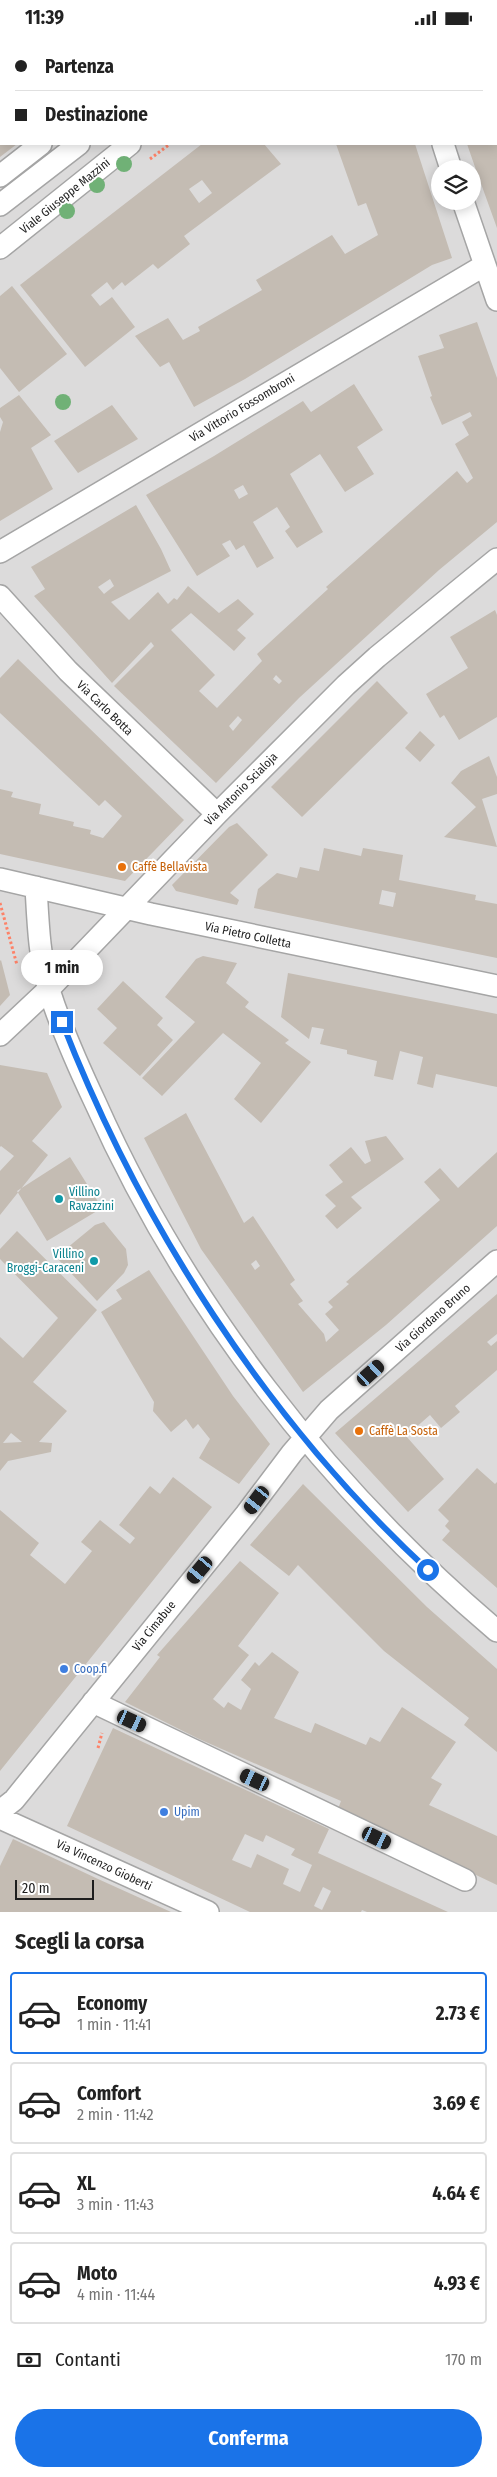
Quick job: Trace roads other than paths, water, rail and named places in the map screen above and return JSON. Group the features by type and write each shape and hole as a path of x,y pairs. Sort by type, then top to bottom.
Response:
{"street":[{"path":"0,176 40,145"},
{"path":"0,205 78,145"},
{"name":"Viale Giuseppe Mazzini","path":"0,248 129,145"},
{"path":"443,145 449,160"},
{"path":"466,210 497,300"},
{"name":"Via Vittorio Fossombroni","path":"0,552 485,265"},
{"name":"Via Antonio Scialoja","path":"0,1035 49,989 217,814 377,657 497,559"},
{"name":"Via Carlo Botta","path":"0,596 68,671 217,814"},
{"name":"Via Pietro Colletta","path":"0,879 125,908 497,986"},
{"path":"36,887 40,939 49,989 103,1121 149,1211 222,1326 259,1379 330,1467 410,1552 497,1631"},
{"name":"Via Giordano Bruno","path":"306,1438 329,1410 497,1261"},
{"name":"Via Cimabue","path":"0,1811 14,1800 306,1438"},
{"path":"93,1702 465,1880"},
{"name":"Via Vincenzo Gioberti","path":"0,1818 208,1912"}],"place":[{"name":"Caffè Bellavista","path":"122,867"},
{"name":"Villino Ravazzini","path":"59,1199"},
{"name":"Villino Broggi-Caraceni","path":"94,1261"},
{"name":"Caffè La Sosta","path":"359,1431"},
{"name":"Coop.fi","path":"64,1669"},
{"name":"Upim","path":"164,1812"}]}
